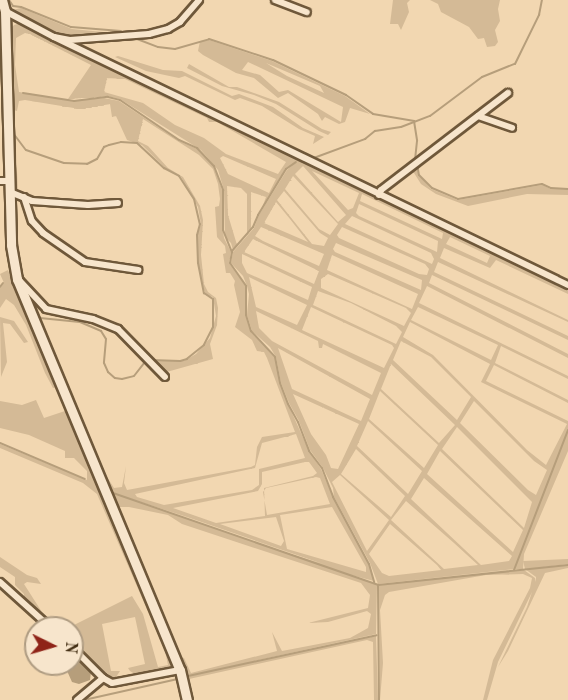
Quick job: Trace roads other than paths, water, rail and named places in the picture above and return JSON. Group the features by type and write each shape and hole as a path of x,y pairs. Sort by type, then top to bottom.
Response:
{"street":[{"path":"2,0 5,11 5,181 10,192 11,245 17,279 180,670 187,700"},
{"path":"54,37 70,40 149,34 180,22 199,0"},
{"path":"274,0 307,12"},
{"path":"5,11 54,37 568,285"},
{"path":"379,195 381,190 508,93"},
{"path":"478,116 512,128"},
{"path":"10,192 32,201 88,205 118,203"},
{"path":"24,197 32,221 43,233 85,261 98,266 138,270"},
{"path":"17,279 46,309 93,319 118,329 165,377"},
{"path":"0,582 38,616"},
{"path":"84,660 103,678 112,682 125,682 180,670"},
{"path":"77,700 103,678"}],"waterway":[{"path":"9,0 13,6 71,27 121,31"},
{"path":"311,159 365,139 375,131 401,127 430,116 482,77 515,64 539,15 542,0"},
{"path":"137,39 158,47 175,49 209,39 273,60 346,95 373,114 414,121 417,141 415,159"},
{"path":"23,93 74,101 108,97 120,100 179,140 197,148 214,166 223,190 223,230 232,252 230,263 246,286 246,315 251,331 275,357 280,383 288,404 309,451 322,468 333,497 369,564 374,582"},
{"path":"13,133 26,150 64,163 87,164 97,159 104,147 121,142 137,143 164,168 179,176 194,199 200,224 197,235 198,263 204,293 213,299 213,327 204,345 187,359 180,361 151,360"},
{"path":"232,251 253,227 286,169 296,162"},
{"path":"417,164 419,175 432,188 458,199 542,184 551,188 568,189"},
{"path":"0,287 3,283"},
{"path":"29,298 40,318 80,322 101,331 106,339 104,363 108,372 115,378 134,376 144,363"},
{"path":"514,570 568,430"},
{"path":"0,443 85,479"},
{"path":"113,493 378,585 568,565"},
{"path":"378,585 379,700"},
{"path":"188,676 377,635"},
{"path":"84,700 178,679"}]}
